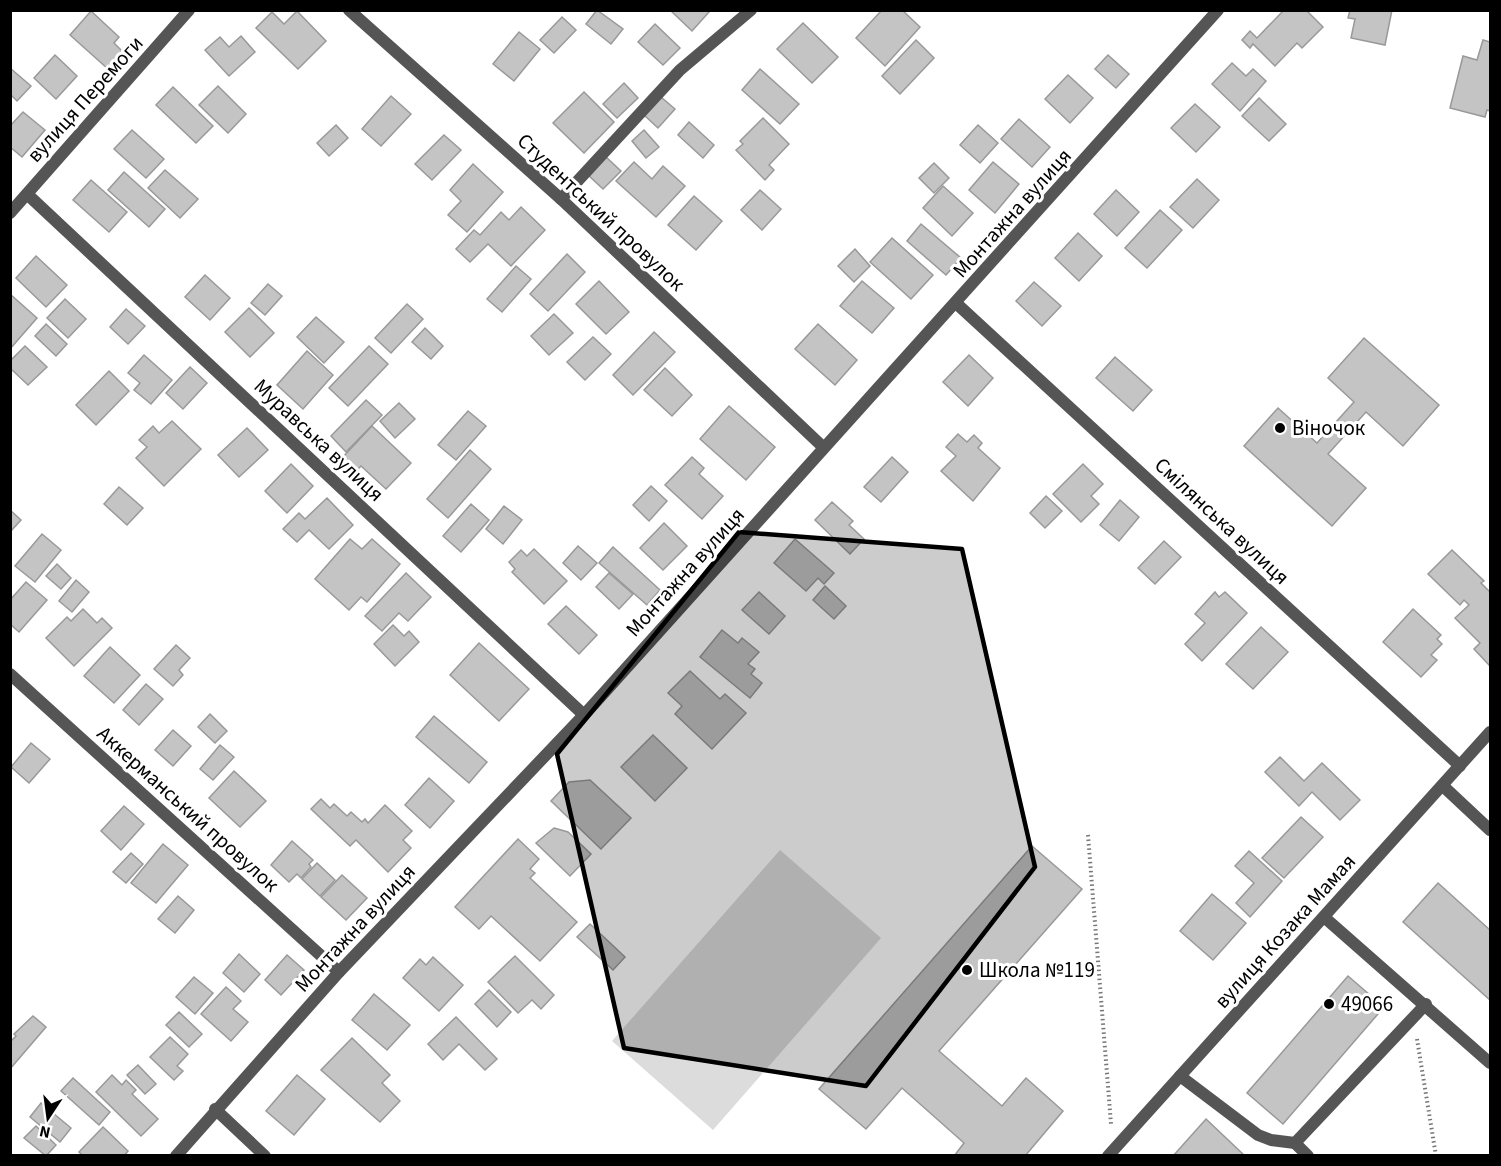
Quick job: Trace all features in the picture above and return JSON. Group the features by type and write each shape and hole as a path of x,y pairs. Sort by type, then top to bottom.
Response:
{"street":[{"name":"вулиця Перемоги","path":"10,213 189,10"},
{"name":"Студентський провулок","path":"349,10 561,199 823,447"},
{"path":"561,199 680,70 752,10"},
{"name":"Монтажна вулиця","path":"176,1155 339,972 584,715 823,447 957,304 1218,10"},
{"name":"Муравська вулиця","path":"27,194 584,715"},
{"name":"Смілянська вулиця","path":"957,304 1460,766"},
{"name":"Аккерманський провулок","path":"10,674 339,972"},
{"name":"вулиця Козака Мамая","path":"1110,1154 1491,732"},
{"path":"1443,786 1491,830"},
{"path":"1324,917 1491,1063"},
{"path":"1295,1143 1426,1005"},
{"path":"1180,1076 1258,1135 1271,1140 1295,1143 1308,1155"},
{"path":"215,1109 265,1155"}],"path":[{"path":"1088,835 1111,1096 1110,1154"},
{"path":"1414,1017 1436,1155"}],"highlighted area":[{"path":"739,532 962,549 1035,867 866,1086 624,1048 557,754"}],"shaded area":[{"path":"780,850 881,938 713,1130 612,1041"}],"building":[{"path":"597,10 623,29 611,44 586,24"},
{"path":"670,10 707,10 709,12 692,31"},
{"path":"882,10 902,10 920,27 885,66 856,38"},
{"path":"1284,10 1306,10 1323,27 1302,48 1297,43 1275,66 1253,44 1250,48 1242,40 1250,31 1257,38"},
{"path":"1350,10 1392,10 1385,45 1351,38 1355,19 1348,18"},
{"path":"91,11 119,37 114,43 123,52 108,69 70,35"},
{"path":"297,11 326,41 298,69 256,28 272,12 284,24"},
{"path":"562,17 576,30 554,53 540,40"},
{"path":"803,23 838,57 812,83 777,49"},
{"path":"655,24 680,48 663,65 638,42"},
{"path":"519,32 540,49 514,81 493,64"},
{"path":"241,36 255,52 229,76 205,50 220,37 229,47"},
{"path":"916,40 934,58 900,94 882,76"},
{"path":"1483,40 1490,42 1490,111 1487,110 1485,117 1450,108 1463,56 1477,60"},
{"path":"55,55 77,76 56,99 34,78"},
{"path":"1108,55 1129,74 1116,88 1095,69"},
{"path":"1232,63 1246,76 1253,69 1266,81 1240,111 1212,84"},
{"path":"10,68 31,86 17,101 10,94"},
{"path":"760,69 799,104 780,124 742,90"},
{"path":"1068,75 1093,98 1070,123 1045,99"},
{"path":"624,83 638,98 617,118 603,104"},
{"path":"218,86 246,114 228,133 199,105"},
{"path":"173,87 213,126 196,143 156,105"},
{"path":"584,92 614,122 584,153 553,123"},
{"path":"391,96 411,114 381,146 362,129"},
{"path":"661,97 675,109 658,128 644,115"},
{"path":"1259,98 1286,124 1269,141 1242,116"},
{"path":"1195,104 1220,127 1196,152 1171,128"},
{"path":"23,112 45,130 22,157 10,147 10,126"},
{"path":"763,118 789,144 769,165 774,170 765,180 736,150 743,144 740,141"},
{"path":"1019,119 1050,147 1032,167 1001,139"},
{"path":"689,122 714,145 703,158 678,135"},
{"path":"336,125 348,138 329,156 317,143"},
{"path":"978,125 998,143 980,163 960,145"},
{"path":"132,130 164,159 146,178 114,149"},
{"path":"644,130 659,147 646,158 632,141"},
{"path":"444,135 461,150 432,180 415,164"},
{"path":"606,157 621,171 603,189 588,175"},
{"path":"634,162 652,179 663,166 685,186 656,217 616,181"},
{"path":"993,162 1019,184 995,213 969,190"},
{"path":"934,163 949,178 934,193 919,178"},
{"path":"473,164 503,192 467,232 448,215 461,201 450,190"},
{"path":"165,170 198,199 180,218 148,188"},
{"path":"124,172 165,209 149,227 108,190"},
{"path":"1197,179 1219,200 1193,228 1170,207"},
{"path":"91,180 127,212 109,232 73,200"},
{"path":"943,186 973,213 952,236 923,208"},
{"path":"760,190 781,209 762,230 741,210"},
{"path":"1116,190 1139,212 1117,236 1094,214"},
{"path":"694,196 722,221 696,250 668,225"},
{"path":"521,207 545,230 511,266 488,244 470,262 456,249 474,230 480,235 501,212 509,220"},
{"path":"1160,210 1182,230 1147,268 1125,248"},
{"path":"921,224 961,258 946,275 907,241"},
{"path":"1078,233 1102,256 1079,281 1055,258"},
{"path":"892,238 933,275 911,299 870,262"},
{"path":"855,249 870,266 854,282 838,266"},
{"path":"567,254 585,272 548,311 530,294"},
{"path":"36,256 67,285 46,307 16,278"},
{"path":"516,266 531,279 502,312 487,299"},
{"path":"205,275 230,298 210,320 185,297"},
{"path":"599,281 629,312 606,334 576,304"},
{"path":"862,281 894,308 872,333 840,306"},
{"path":"1034,282 1061,306 1042,326 1016,301"},
{"path":"268,284 282,296 265,315 251,303"},
{"path":"10,294 37,318 10,349"},
{"path":"65,299 86,319 68,338 47,318"},
{"path":"407,304 423,319 391,353 375,338"},
{"path":"249,308 274,333 250,357 225,332"},
{"path":"126,309 145,326 128,344 110,327"},
{"path":"554,314 573,333 549,355 531,336"},
{"path":"316,317 344,342 324,363 297,337"},
{"path":"46,324 67,344 56,356 35,336"},
{"path":"818,324 857,360 835,385 795,349"},
{"path":"425,328 443,346 431,359 412,342"},
{"path":"654,332 675,352 633,395 613,375"},
{"path":"593,337 611,354 585,380 567,362"},
{"name":"Віночок","path":"1364,338 1439,405 1403,446 1366,412 1328,454 1366,488 1332,526 1244,446 1278,408 1317,443 1354,402 1328,378"},
{"path":"25,346 47,367 28,385 10,368 10,361"},
{"path":"369,346 388,364 348,406 329,388"},
{"path":"307,351 333,375 303,409 277,385"},
{"path":"144,355 172,380 151,404 134,390 140,383 128,373"},
{"path":"969,355 993,378 968,406 943,382"},
{"path":"1115,357 1152,390 1133,411 1096,378"},
{"path":"190,367 207,383 183,409 166,393"},
{"path":"665,368 692,395 672,416 644,390"},
{"path":"109,371 129,391 96,425 76,405"},
{"path":"366,400 382,415 346,452 331,436"},
{"path":"399,403 415,419 395,438 380,421"},
{"path":"729,406 775,447 746,480 700,439"},
{"path":"468,411 486,426 456,460 438,445"},
{"path":"172,421 201,449 164,486 136,458 147,447 139,440 153,426 159,433"},
{"path":"372,426 411,463 386,489 361,466 357,470 343,457"},
{"path":"247,428 268,450 239,477 218,455"},
{"path":"958,434 967,442 974,435 982,443 978,448 1000,468 973,501 941,471 956,456 946,447"},
{"path":"470,450 491,469 448,518 427,499"},
{"path":"692,457 704,468 699,474 723,496 702,519 665,485"},
{"path":"892,457 908,472 881,502 864,487"},
{"path":"291,464 313,486 287,513 265,491"},
{"path":"1083,464 1103,484 1091,496 1099,504 1081,522 1053,494"},
{"path":"651,486 667,501 649,521 633,505"},
{"path":"119,487 143,508 127,525 104,504"},
{"path":"1046,496 1062,511 1045,528 1030,513"},
{"path":"327,498 353,525 329,549 309,530 297,542 283,529 299,513 305,519"},
{"path":"1120,500 1139,517 1119,541 1100,525"},
{"path":"832,502 853,521 849,525 864,539 850,554 815,520"},
{"path":"471,504 489,520 461,552 443,536"},
{"path":"504,506 522,520 503,544 486,529"},
{"path":"10,510 21,520 10,532"},
{"path":"664,523 687,546 663,570 640,548"},
{"path":"42,534 61,550 35,582 15,566"},
{"path":"350,539 362,549 372,539 400,564 367,602 361,597 349,610 315,579"},
{"path":"795,539 834,573 824,584 818,578 806,591 774,563"},
{"path":"1164,541 1181,557 1155,584 1138,568"},
{"path":"578,546 597,563 581,580 563,563"},
{"path":"613,547 660,590 647,605 599,563"},
{"path":"534,549 567,581 544,604 512,572 515,569 509,562 521,550 527,556"},
{"path":"1452,550 1484,581 1481,583 1490,592 1490,666 1474,649 1480,643 1455,618 1469,605 1464,600 1460,605 1428,574"},
{"path":"57,564 71,578 61,589 46,576"},
{"path":"406,573 431,597 408,621 399,613 382,631 365,616"},
{"path":"609,573 633,594 619,609 596,587"},
{"path":"76,580 89,592 72,612 59,601"},
{"path":"26,582 47,600 19,632 10,624 10,600"},
{"path":"825,586 846,606 834,619 813,600"},
{"path":"759,592 785,616 769,634 742,610"},
{"path":"1215,592 1219,597 1225,592 1247,613 1202,661 1185,644 1205,623 1195,614"},
{"path":"566,606 597,635 579,654 548,624"},
{"path":"83,609 97,623 102,618 112,628 74,666 46,638 67,617 71,621"},
{"path":"1413,609 1441,635 1437,639 1442,644 1431,655 1437,660 1421,677 1383,642"},
{"path":"393,625 404,636 409,631 419,642 395,666 374,644"},
{"path":"1261,627 1288,652 1253,689 1226,664"},
{"path":"722,630 738,643 742,638 759,652 748,664 755,669 751,674 762,683 750,698 700,657"},
{"path":"479,643 529,689 499,721 450,675"},
{"path":"176,645 190,658 179,670 183,675 173,686 154,669"},
{"path":"110,647 140,675 114,703 84,676"},
{"path":"690,671 720,699 725,694 746,713 712,749 675,714 682,706 668,693"},
{"path":"146,684 163,699 139,725 123,710"},
{"path":"210,714 227,731 215,743 198,727"},
{"path":"434,716 487,762 469,783 416,737"},
{"path":"173,730 191,746 173,766 155,750"},
{"path":"653,735 687,768 655,801 621,767"},
{"path":"31,743 50,759 29,783 11,767"},
{"path":"220,745 234,757 213,780 200,769"},
{"path":"1280,757 1304,781 1322,763 1360,800 1340,820 1312,792 1299,806 1265,772"},
{"path":"234,771 266,801 240,827 209,798"},
{"path":"429,778 454,801 430,828 405,805"},
{"path":"590,780 631,818 601,849 551,801 569,782"},
{"path":"321,799 330,808 334,804 347,816 351,812 362,822 365,819 368,823 385,805 412,831 403,840 411,848 388,872 356,840 350,846 311,809"},
{"path":"124,806 144,824 121,850 101,831"},
{"path":"1301,817 1323,837 1284,878 1262,858"},
{"path":"554,828 568,832 591,854 570,876 536,843"},
{"path":"518,839 539,859 530,869 535,873 530,878 577,922 540,961 491,916 479,929 455,907"},
{"path":"292,841 313,860 309,864 311,867 301,878 297,874 289,882 271,865"},
{"path":"163,844 188,865 156,903 131,883"},
{"name":"Школа №119","path":"1032,846 1082,889 939,1051 1002,1106 1026,1078 1063,1111 1025,1156 954,1156 964,1143 902,1088 866,1129 819,1089"},
{"path":"1249,851 1282,881 1250,917 1236,903 1254,883 1235,866"},
{"path":"131,853 143,864 126,883 113,872"},
{"path":"317,863 335,880 320,896 302,879"},
{"path":"342,875 367,898 346,920 321,897"},
{"path":"1438,883 1490,930 1490,1000 1403,922"},
{"path":"1212,894 1246,923 1213,960 1180,931"},
{"path":"178,896 194,910 175,933 158,919"},
{"path":"590,924 625,957 613,970 577,937"},
{"path":"239,954 260,974 244,992 223,973"},
{"path":"287,955 304,970 281,995 265,980"},
{"path":"515,956 554,995 541,1009 532,1000 518,1013 488,982"},
{"path":"433,957 463,985 439,1011 403,978 420,959 426,965"},
{"path":"1348,976 1384,1007 1283,1124 1247,1093"},
{"path":"194,977 213,993 195,1014 176,997"},
{"path":"226,987 241,1001 233,1009 248,1022 231,1041 201,1014"},
{"path":"489,990 511,1012 497,1027 475,1004"},
{"path":"374,994 410,1025 387,1050 352,1020"},
{"path":"179,1012 202,1034 189,1047 166,1025"},
{"path":"33,1016 46,1027 10,1069 10,1042 16,1036 14,1034"},
{"path":"456,1017 497,1059 485,1070 459,1044 443,1060 428,1044"},
{"path":"170,1037 188,1054 177,1066 183,1071 174,1080 150,1057"},
{"path":"352,1038 390,1075 382,1083 400,1101 380,1122 321,1070"},
{"path":"138,1065 156,1084 145,1094 127,1075"},
{"path":"112,1075 122,1085 126,1080 136,1090 132,1094 158,1119 141,1136 96,1092"},
{"path":"297,1075 325,1099 294,1135 266,1111"},
{"path":"73,1078 110,1112 99,1125 61,1091"},
{"path":"41,1103 71,1128 60,1142 30,1117"},
{"path":"1206,1119 1245,1156 1173,1156"},
{"path":"36,1126 56,1145 46,1156 24,1138"},
{"path":"103,1127 128,1151 124,1156 83,1156 79,1152"}],"place":[{"name":"Віночок","path":"1280,428"},
{"name":"Школа №119","path":"967,970"},
{"name":"49066","path":"1329,1004"}]}
